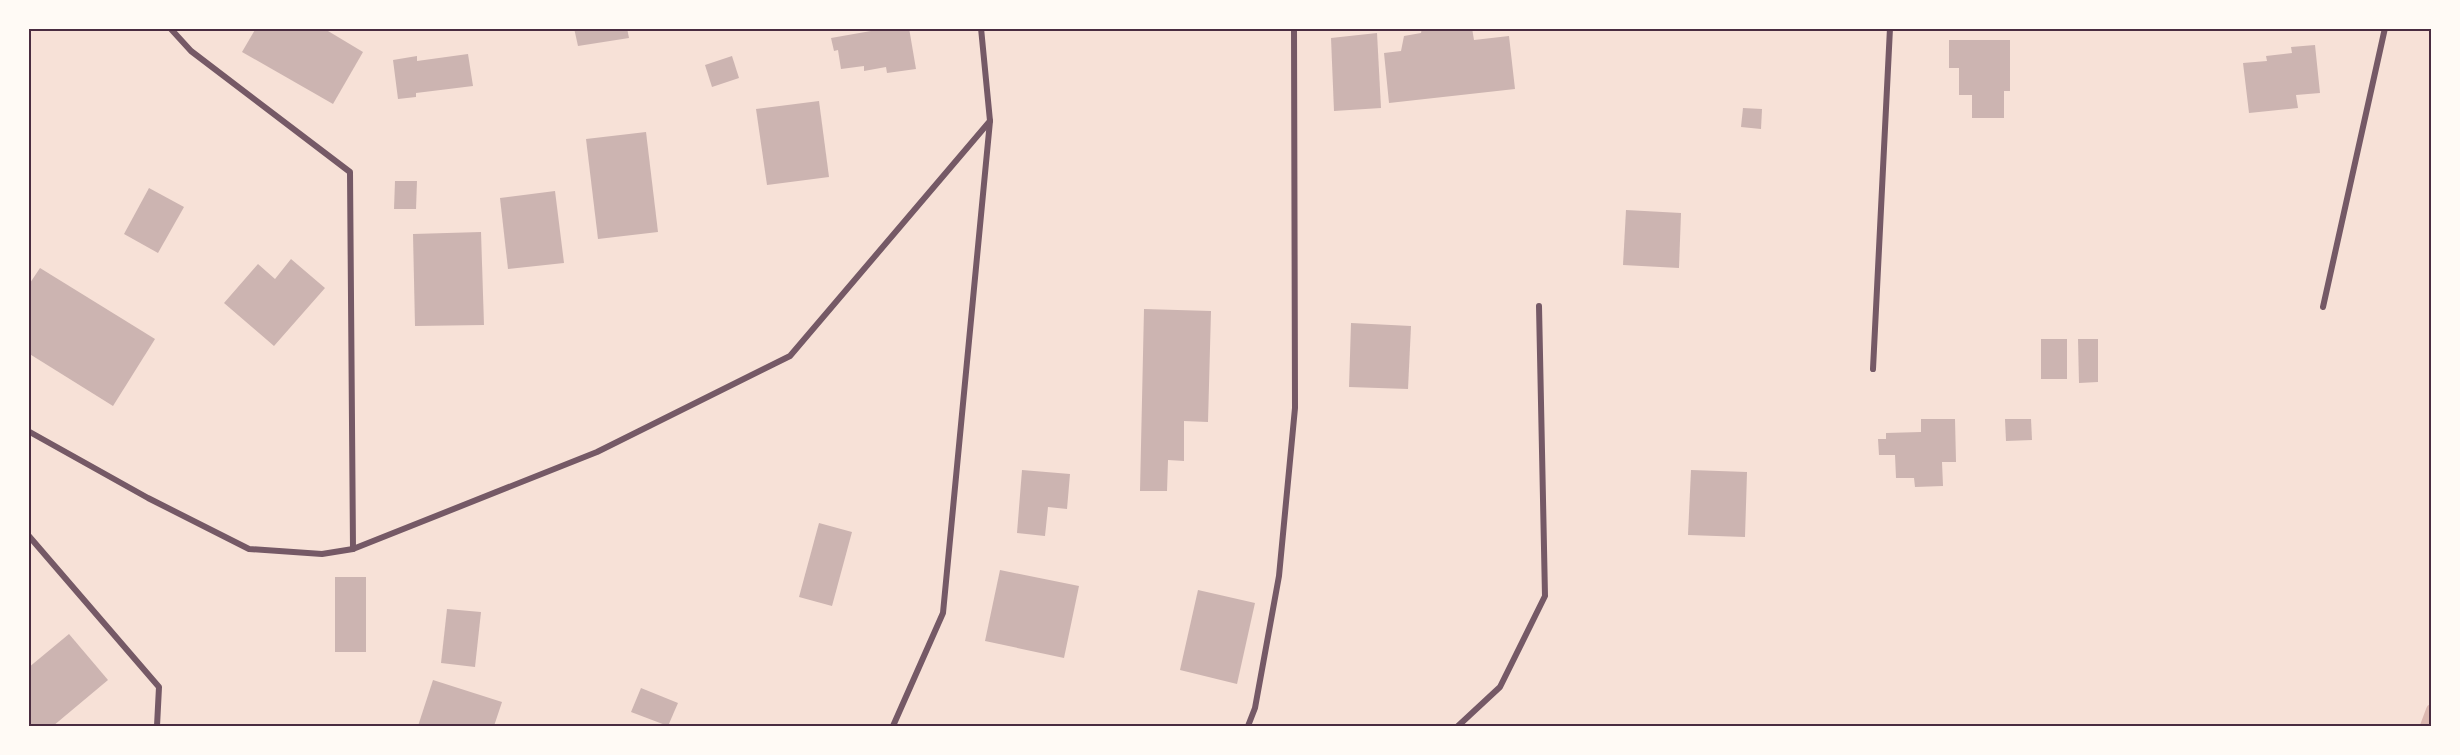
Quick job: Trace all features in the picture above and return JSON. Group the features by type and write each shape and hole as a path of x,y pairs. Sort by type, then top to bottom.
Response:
{"street":[{"path":"170,28 191,51 350,172 353,549"},
{"path":"893,726 943,613 990,121 981,28"},
{"path":"1248,726 1255,708 1280,576 1295,408 1294,28"},
{"path":"1873,369 1890,28"},
{"path":"2323,307 2385,28"},
{"path":"28,431 148,498 249,549 322,554 353,549 597,452 790,356 990,121"},
{"path":"1458,726 1500,687 1545,596 1539,306"},
{"path":"28,535 159,687 157,726"}],"building":[{"path":"256,28 323,28 363,52 333,104 242,52"},
{"path":"574,28 627,28 629,38 578,46"},
{"path":"888,28 909,28 916,69 887,73 886,67 864,71 864,66 841,69 838,50 834,51 831,38"},
{"path":"1422,28 1472,28 1474,40 1509,36 1515,89 1389,103 1384,53 1401,51 1404,36 1421,33"},
{"path":"1377,33 1381,108 1334,111 1331,38"},
{"path":"1949,40 2010,40 2010,91 2004,91 2004,118 1972,118 1972,95 1959,95 1959,68 1949,68"},
{"path":"2315,45 2320,93 2296,95 2298,108 2249,113 2243,63 2267,61 2266,56 2292,53 2291,47"},
{"path":"468,54 473,86 416,93 416,97 398,99 393,60 417,56 417,61"},
{"path":"732,56 739,78 712,87 705,65"},
{"path":"819,101 829,177 767,185 756,109"},
{"path":"1743,108 1762,109 1761,129 1741,127"},
{"path":"646,132 658,232 598,239 586,139"},
{"path":"395,181 417,181 416,209 394,209"},
{"path":"149,188 184,207 158,253 124,234"},
{"path":"555,191 564,263 508,269 500,198"},
{"path":"1626,210 1681,213 1679,268 1623,265"},
{"path":"481,232 484,325 415,326 413,234"},
{"path":"291,259 325,288 274,346 224,303 258,264 275,279"},
{"path":"40,268 155,339 113,406 28,353 28,286"},
{"path":"1144,309 1211,311 1208,422 1184,421 1184,461 1168,460 1167,491 1140,491"},
{"path":"1351,323 1411,326 1408,389 1349,387"},
{"path":"2041,339 2067,339 2067,379 2041,379"},
{"path":"2078,339 2098,339 2098,382 2079,383"},
{"path":"1921,419 1955,419 1956,462 1942,462 1943,486 1915,487 1914,478 1896,478 1895,455 1879,455 1878,439 1886,439 1886,433 1921,432"},
{"path":"2005,419 2031,419 2032,440 2006,441"},
{"path":"1022,470 1070,474 1067,509 1048,507 1045,536 1017,533"},
{"path":"1691,470 1747,472 1745,537 1688,535"},
{"path":"819,523 852,532 832,606 799,597"},
{"path":"1000,570 1079,586 1064,658 985,641"},
{"path":"335,577 366,577 366,652 335,652"},
{"path":"1198,590 1255,603 1237,684 1180,670"},
{"path":"447,609 481,612 475,667 441,663"},
{"path":"69,634 108,680 53,726 28,726 28,668"},
{"path":"433,680 502,702 494,726 418,726"},
{"path":"641,688 678,703 668,726 631,712"}],"waterway":[{"path":"2426,726 2432,710"}]}
